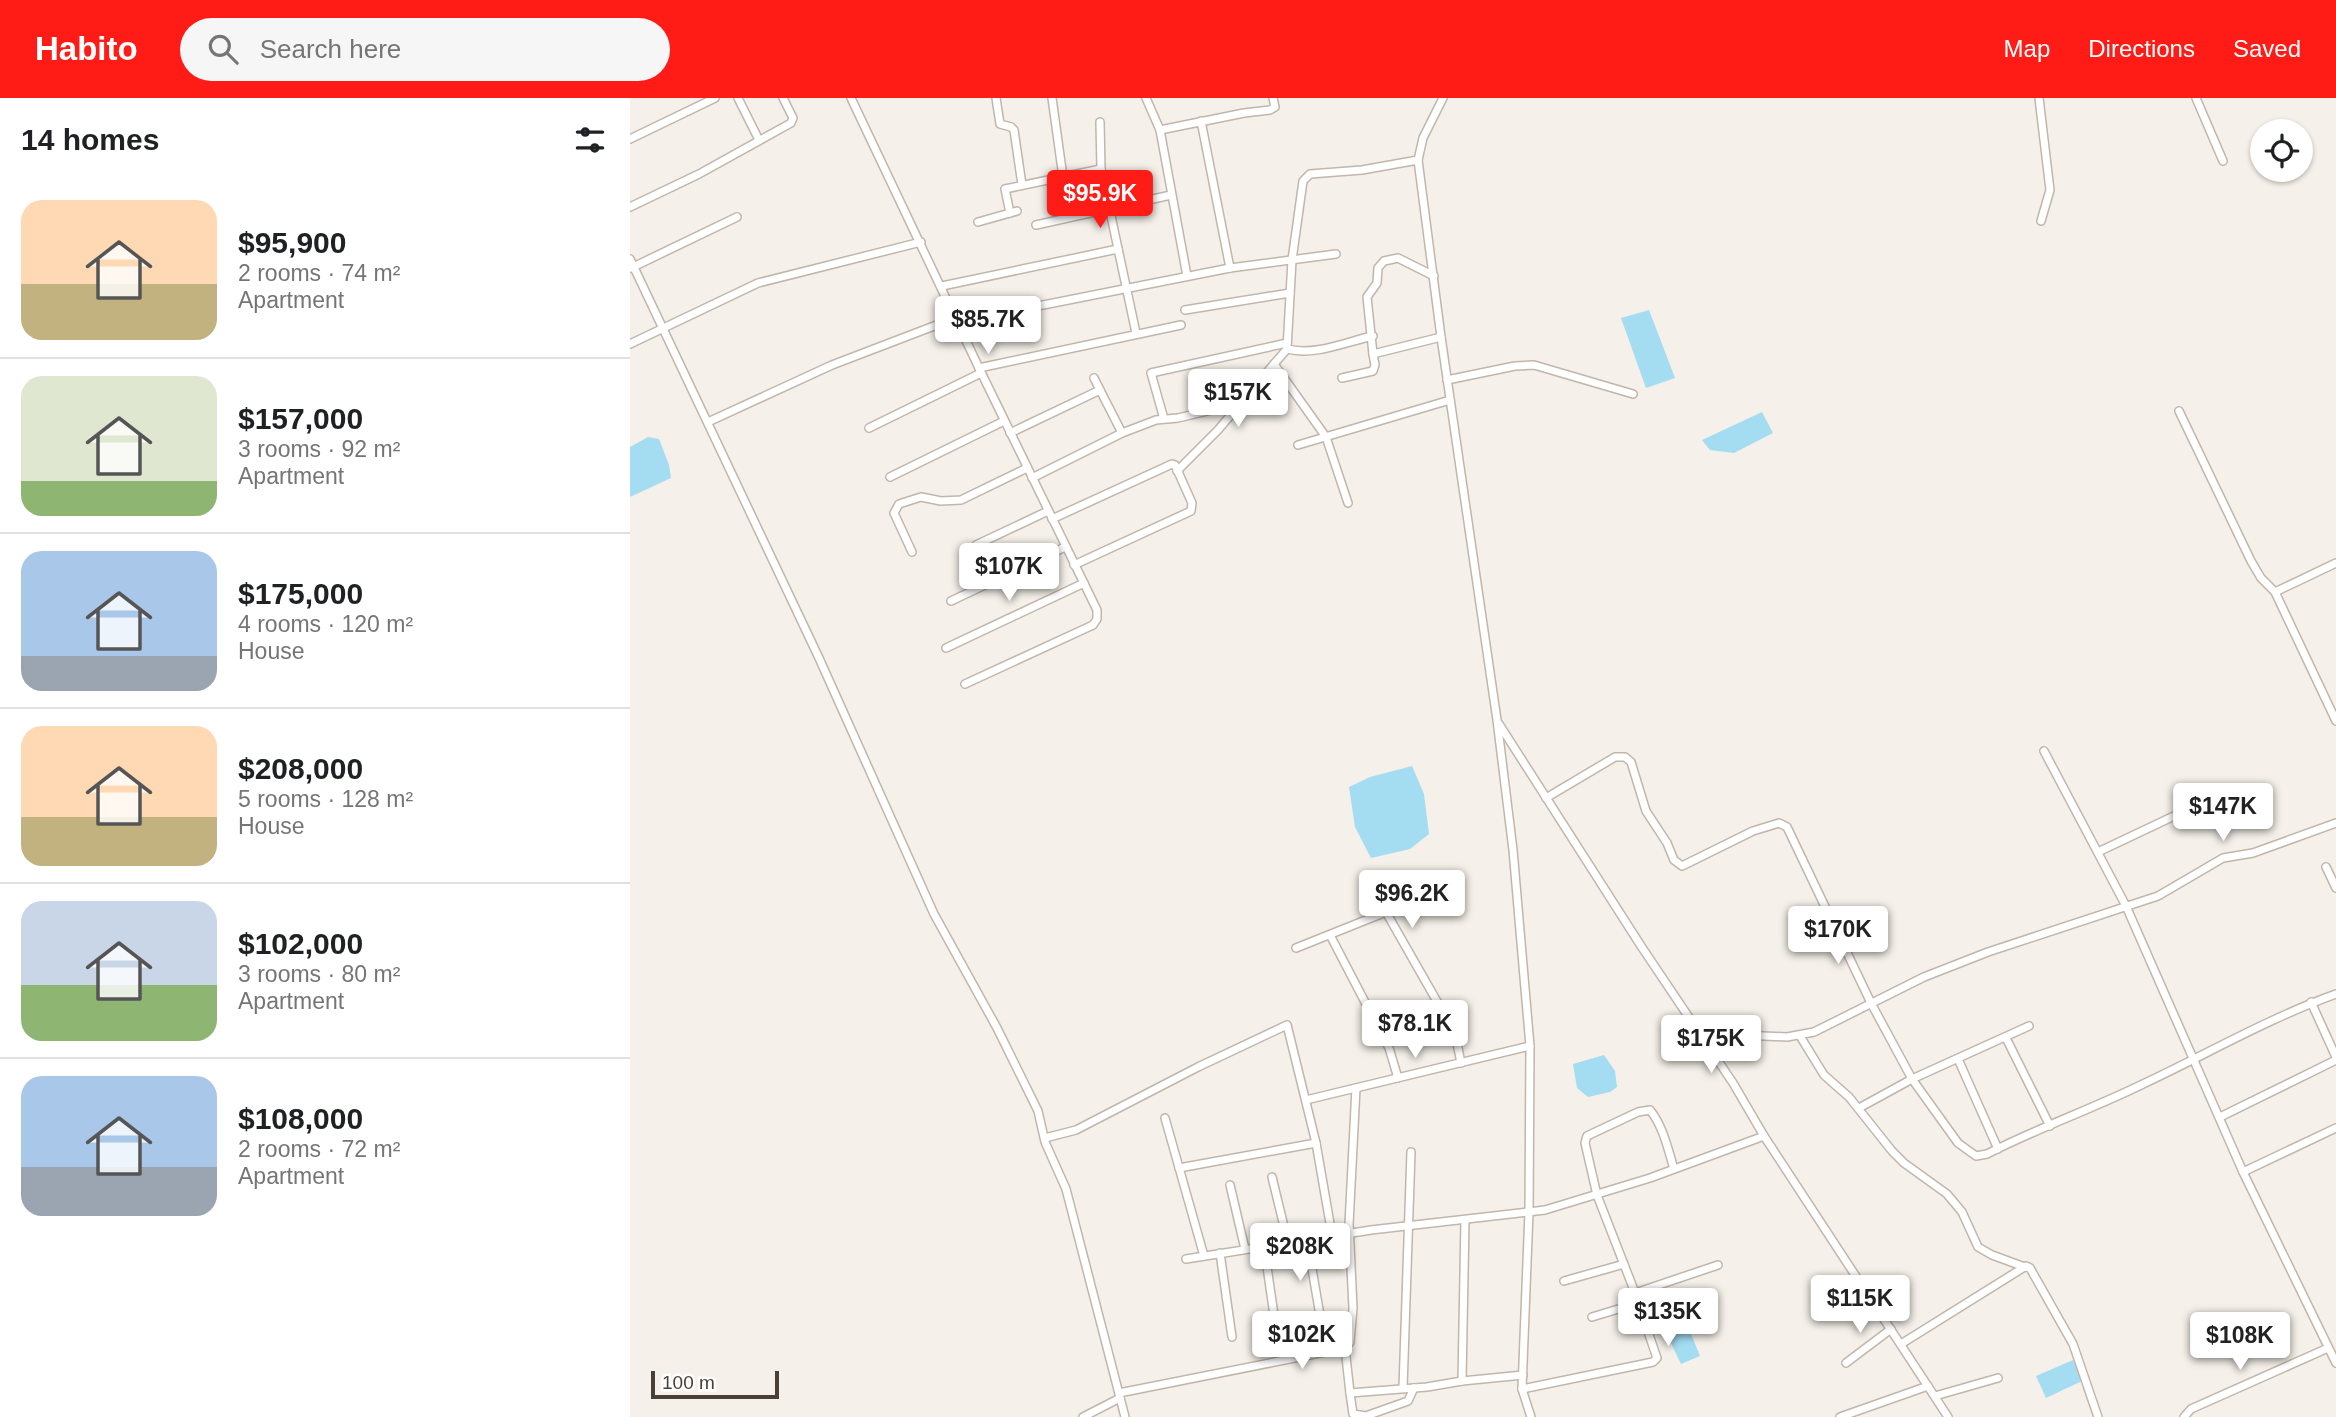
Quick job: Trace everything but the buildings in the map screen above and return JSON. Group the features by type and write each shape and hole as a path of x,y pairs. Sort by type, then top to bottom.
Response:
{"street":[{"path":"630,139 715,98"},
{"path":"738,98 759,140"},
{"path":"630,207 699,174 793,121 783,98"},
{"path":"851,98 1097,610 1097,619 1093,625 965,684"},
{"path":"996,98 1000,124 1014,130 1022,186"},
{"path":"1052,98 1063,177"},
{"path":"1146,98 1160,130 1187,276"},
{"path":"1160,130 1270,110 1275,107 1273,98"},
{"path":"2039,98 2050,190 2041,221"},
{"path":"2196,98 2223,161"},
{"path":"1440,100 1423,138 1418,160 1513,850 1530,1046 1529,1212 1522,1389 1531,1417"},
{"path":"1201,121 1230,268"},
{"path":"1100,122 1101,169 1136,333"},
{"path":"1177,471 1218,430 1287,346 1292,260 1305,177 1310,174 1362,170 1418,160"},
{"path":"978,222 1013,212 1005,189 1101,169"},
{"path":"1037,225 1171,195"},
{"path":"737,217 631,265 663,327 819,658 934,914 998,1028 1038,1111 1045,1138 1066,1189 1125,1417"},
{"path":"630,344 758,283 921,242"},
{"path":"942,286 1118,249"},
{"path":"708,422 832,365 956,320 1230,268 1336,254"},
{"path":"1342,378 1373,370 1375,365 1367,297 1377,283 1378,268 1384,261 1398,258 1434,276"},
{"path":"1185,310 1290,293"},
{"path":"869,428 980,371 1181,324"},
{"path":"1164,419 1151,373 1287,346 1300,352 1315,351 1373,336"},
{"path":"1373,354 1441,337"},
{"path":"1274,364 1326,437 1348,503"},
{"path":"1447,380 1515,366 1534,365 1633,394"},
{"path":"1094,378 1122,433"},
{"path":"1010,433 1100,390"},
{"path":"1298,445 1450,400"},
{"path":"1032,478 1122,433 1156,420 1241,403"},
{"path":"2179,411 2260,578 2275,592 2336,721"},
{"path":"890,477 1004,421"},
{"path":"976,545 1172,464 1192,503 1191,511 1074,565"},
{"path":"912,552 894,513 899,504 922,497 941,501 961,500 1027,468"},
{"path":"951,601 1065,547"},
{"path":"2275,592 2336,563"},
{"path":"946,648 1084,583"},
{"path":"1497,720 1733,1083 1763,1136 1948,1417"},
{"path":"2045,751 2126,906 2243,1172 2336,1363"},
{"path":"1546,797 1615,757 1625,757 1631,762 1646,811 1667,843 1674,860 1682,866 1753,831 1779,823 1787,827 1871,1003 1912,1079 1958,1143 1968,1152 1980,1156 2106,1102 2221,1043 2269,1024 2289,1012 2336,994"},
{"path":"2098,852 2210,799"},
{"path":"1699,1034 1800,1036 1814,1032 1924,977 1988,952 2164,893 2223,858 2253,853 2336,822"},
{"path":"2326,867 2336,888"},
{"path":"1297,948 1386,912 1455,1033 1461,1063"},
{"path":"1330,935 1388,1048 1398,1078"},
{"path":"2220,1117 2334,1061 2336,1058 2311,1002"},
{"path":"1045,1138 1076,1130 1287,1025 1316,1143 1332,1235"},
{"path":"1859,1108 1912,1079 2029,1026"},
{"path":"1800,1036 1824,1075 1859,1108 1892,1152 1947,1194 1962,1212 1978,1247 2029,1268 2073,1344 2098,1417"},
{"path":"2006,1038 2050,1126"},
{"path":"1306,1100 1530,1046"},
{"path":"1958,1059 1998,1149"},
{"path":"1356,1088 1350,1233 1353,1308 1351,1336 1345,1348 1353,1414 1366,1416 1408,1401 1414,1388"},
{"path":"1522,1389 1653,1362 1657,1357 1597,1195 1586,1154 1587,1136 1638,1112 1650,1110 1656,1117 1674,1169"},
{"path":"1165,1118 1204,1256"},
{"path":"2243,1172 2336,1128"},
{"path":"1186,1259 1332,1235 1545,1210 1674,1169 1763,1136"},
{"path":"1179,1168 1316,1143"},
{"path":"1403,1388 1411,1152"},
{"path":"1272,1177 1288,1243"},
{"path":"1230,1185 1245,1250"},
{"path":"1462,1381 1465,1220"},
{"path":"1307,1240 1321,1321"},
{"path":"1264,1247 1276,1329"},
{"path":"1220,1254 1232,1337"},
{"path":"1564,1281 1624,1264"},
{"path":"1634,1293 1718,1265"},
{"path":"1901,1344 2022,1266"},
{"path":"1592,1317 1638,1303"},
{"path":"1846,1363 1891,1329"},
{"path":"1083,1417 1119,1395 1345,1348"},
{"path":"2184,1417 2192,1409 2328,1348"},
{"path":"1350,1393 1523,1375"},
{"path":"1936,1396 1998,1378"},
{"path":"1840,1417 1928,1386"}],"water":[{"path":"1649,310 1675,378 1646,388 1621,318"},
{"path":"1762,412 1773,433 1734,453 1710,450 1702,440"},
{"path":"648,437 659,439 671,478 630,497 630,447"},
{"path":"1412,766 1424,794 1429,834 1410,849 1371,858 1355,827 1349,787 1370,777"},
{"path":"1604,1055 1615,1071 1617,1087 1610,1092 1588,1097 1577,1088 1573,1064"},
{"path":"1689,1329 1700,1356 1681,1364 1668,1337"},
{"path":"2073,1360 2082,1381 2046,1398 2036,1376"}]}
